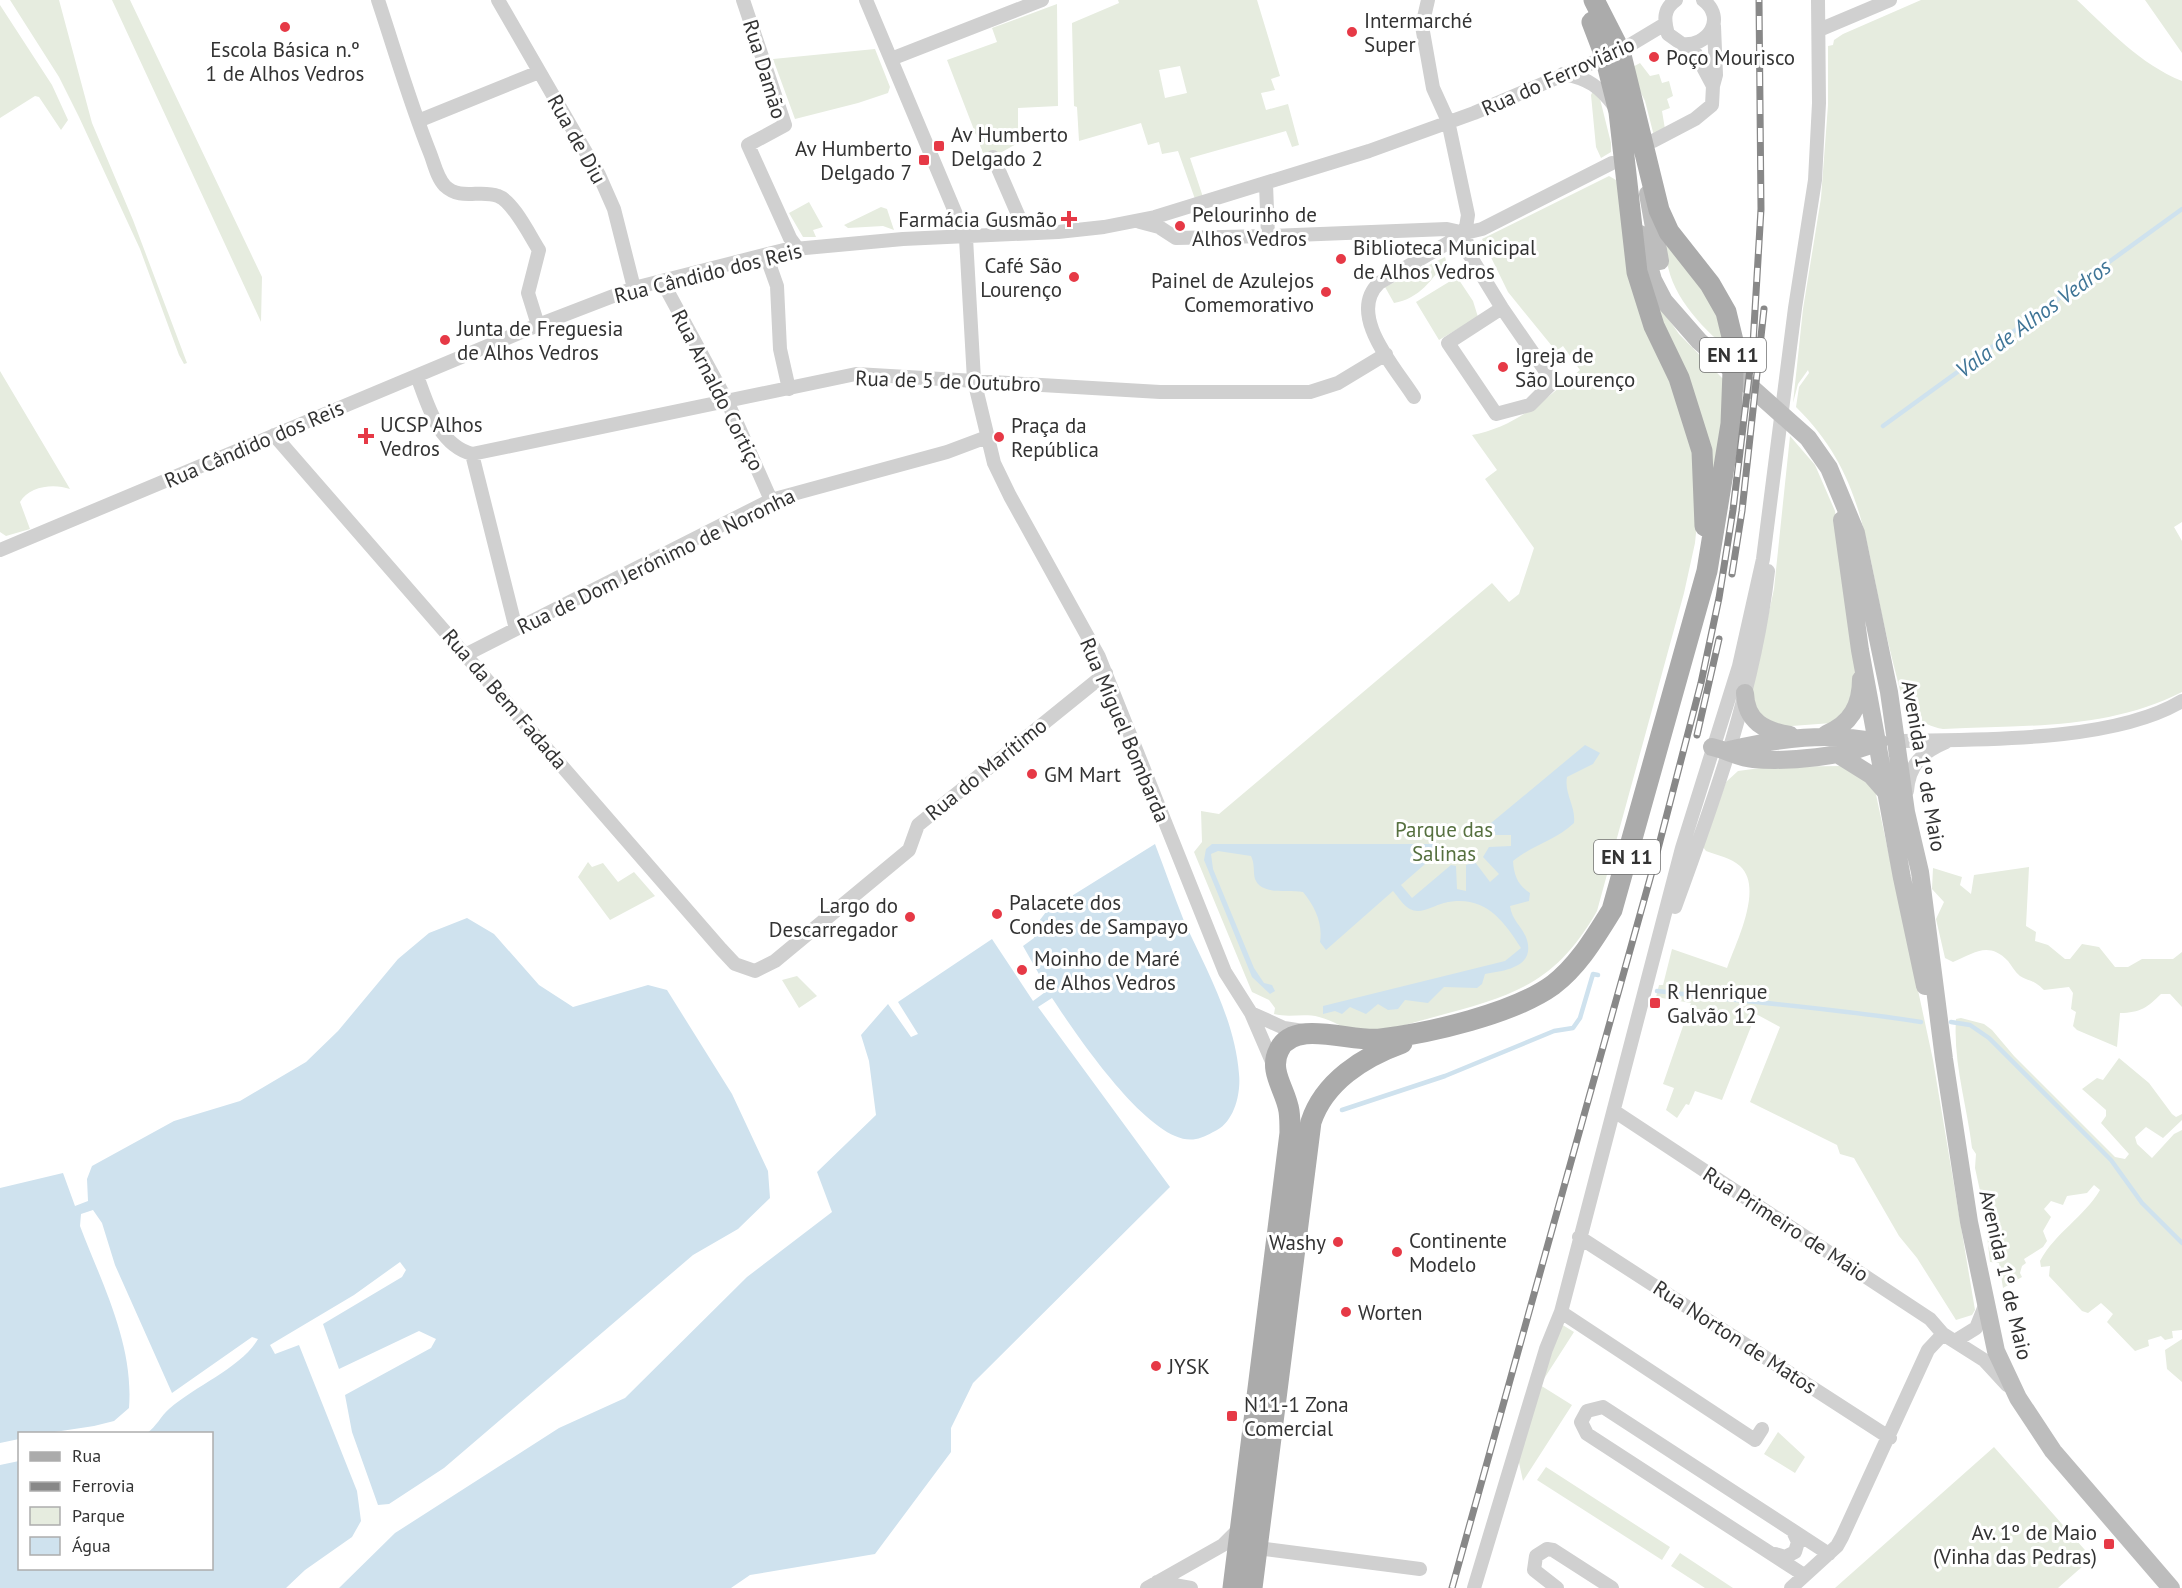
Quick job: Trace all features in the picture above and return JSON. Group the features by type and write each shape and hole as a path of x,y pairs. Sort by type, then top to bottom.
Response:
{"main road":[{"name":"EN 11","path":"1584,0 1612,53 1630,194 1634,247 1646,304 1679,378 1702,451 1707,571"},
{"name":"EN 11","path":"1418,1034 1510,1007 1547,989 1582,957 1612,910 1707,571 1731,423 1734,345 1726,312 1716,293 1669,232 1659,210 1650,150 1594,0"},
{"path":"1650,150 1648,193 1661,267 1676,301 1699,341"},
{"path":"1630,194 1653,280 1664,301 1699,341"},
{"name":"Avenida 1º de Maio","path":"1699,341 1799,428 1819,452 1837,485 1856,533 1868,579 1887,742 1887,794 1917,954 1944,1059"},
{"name":"Avenida 1º de Maio","path":"1837,485 1860,650 1906,812 1920,872 1944,1059 1969,1222 1996,1351 2018,1398 2059,1458 2171,1588"},
{"path":"1745,693 1747,711 1759,725 1776,733 1812,737 1839,728 1858,706 1861,693 1860,650"},
{"path":"1720,749 1812,737 1851,736 1887,742"},
{"path":"1720,749 1751,759 1839,755 1887,742"},
{"path":"1839,755 1871,775 1887,794"},
{"path":"1233,1588 1290,1133 1289,1110 1278,1080 1275,1059 1284,1042 1291,1036 1318,1033 1366,1040 1418,1034"},
{"path":"1278,1080 1296,1097 1307,1100 1335,1085 1342,1067 1340,1055 1333,1042 1318,1033"},
{"path":"1252,1588 1308,1136 1316,1107 1355,1065 1418,1034"}],"street":[{"path":"378,0 418,121 444,184 454,193 498,196 508,202 539,250 528,293 538,325"},
{"name":"Rua de Diu","path":"498,0 603,183 614,208 634,288"},
{"name":"Rua Damão","path":"743,0 785,125 748,145 790,238 798,249"},
{"name":"Rua Miguel Bombarda","path":"866,0 966,238 974,380 987,437 1003,484 1106,673 1225,972 1251,1013 1268,1047 1278,1080"},
{"path":"891,59 1042,0"},
{"path":"1428,0 1422,26 1433,88 1448,121 1468,215 1465,232 1469,254 1502,308 1553,382 1530,405 1496,414 1448,343 1502,308"},
{"path":"1676,0 1666,10 1665,24 1668,34 1696,54 1713,86"},
{"path":"1720,749 1745,693 1764,605 1773,491 1787,363 1815,180 1818,0"},
{"path":"1819,30 1890,0"},
{"path":"1650,150 1712,105 1716,75 1714,18 1706,1"},
{"name":"Rua do Ferroviário","path":"1448,121 1473,113 1563,75 1612,53 1665,24"},
{"path":"1681,44 1698,44 1705,40 1714,26"},
{"path":"418,121 539,72"},
{"path":"1563,75 1582,77 1596,85 1619,112"},
{"name":"Rua Cândido dos Reis","path":"0,550 538,325 634,288 798,249 903,239 966,238 1104,227 1189,208 1370,151 1448,121"},
{"path":"993,157 1026,233"},
{"path":"1133,221 1159,227 1176,238 1447,229 1465,232 1482,229 1612,163"},
{"path":"1266,184 1268,236"},
{"path":"1414,397 1386,354 1368,318 1366,301 1372,290 1388,278 1465,232"},
{"path":"766,255 777,286 780,349 789,388"},
{"name":"Rua Arnaldo Cortiço","path":"662,281 728,403 771,500"},
{"name":"Rua de 5 de Outubro","path":"472,454 728,403 856,374 1160,392 1310,392 1338,383 1386,354"},
{"path":"417,376 432,414 447,439 464,452 472,454 516,629"},
{"name":"Rua da Bem Fadada","path":"274,435 735,964"},
{"name":"Rua de Dom Jerónimo de Noronha","path":"467,654 771,500 947,452 987,437"},
{"path":"1474,1588 1546,1349 1561,1312 1579,1237 1653,967 1701,835 1763,560 1773,491"},
{"name":"Rua do Marítimo","path":"735,964 755,971 774,961 909,850 918,825 1106,673"},
{"path":"1887,742 2043,734 2114,726 2156,714 2182,701"},
{"path":"1906,812 1911,770 1926,752 1953,739"},
{"path":"1251,1013 1284,1028 1318,1033"},
{"name":"Rua Primeiro de Maio","path":"1614,1112 1930,1319 1949,1337 1968,1348 1996,1372 2018,1398"},
{"name":"Rua Norton de Matos","path":"1579,1237 1890,1437"},
{"path":"1791,1588 1829,1554 1842,1537 1890,1437 1928,1350 1949,1337 1976,1328 1986,1303"},
{"path":"1561,1312 1755,1440 1762,1429"},
{"path":"1804,1575 1775,1554 1587,1434 1581,1422 1587,1411 1603,1407 1829,1554"},
{"path":"1152,1585 1223,1545 1241,1527"},
{"path":"1775,1554 1785,1557 1795,1552 1798,1542 1793,1531"},
{"path":"1257,1548 1420,1569"},
{"path":"1557,1588 1534,1570 1536,1556 1547,1550 1553,1550 1612,1588"},
{"path":"1152,1585 1191,1588"}],"green space":[{"path":"10,0 59,0 92,123 133,220 187,363 184,364 179,355 140,249 79,117 59,77"},
{"path":"112,0 130,0 262,277 261,322"},
{"path":"1118,0 1257,0 1280,76 1271,79 1275,90 1261,93 1266,110 1288,104 1299,145 1292,147 1286,131 1190,158 1203,197 1195,199 1178,151 1162,154 1159,142 1148,145 1141,123 1079,141 1077,107 1074,106 1072,23 1119,3","holes":["1180,66 1187,93 1165,98 1159,70"]},
{"path":"1921,0 2077,0 2139,56 2182,81 2182,522 2174,527 2182,541 2182,692 2125,713 2035,726 1943,729 1927,724 1915,716 1906,705 1900,690 1867,542 1853,494 1831,449 1796,407 1799,387 1809,373 1808,370 1798,384 1793,403 1803,309 1821,198 1828,105 1828,46 1833,45 1834,40 1843,34"},
{"path":"2145,0 2182,0 2182,53"},
{"path":"1057,4 1058,106 1018,108 1018,143 993,157 983,153 947,60 997,42 992,28"},
{"path":"0,5 52,85 68,120 61,130 39,97 35,96 0,118"},
{"path":"875,49 890,87 888,93 795,119 773,59"},
{"path":"1640,63 1650,76 1659,74 1662,83 1669,81 1673,96 1667,99 1670,108 1662,111 1665,129 1654,136 1645,101 1629,69"},
{"path":"1593,91 1599,95 1611,143 1611,152 1601,158 1596,147 1591,95"},
{"name":"Parque das Salinas","path":"1609,176 1616,180 1690,430 1699,504 1695,543 1684,593 1597,911 1565,956 1548,972 1509,994 1486,1002 1396,1027 1367,1031 1353,1030 1324,1018 1274,1014 1275,1008 1269,1000 1252,992 1194,852 1202,842 1201,811 1219,814 1492,583 1509,602 1519,594 1534,548 1485,479 1497,470 1472,435 1488,431 1517,418 1543,401 1580,370 1563,346 1556,351 1508,292 1482,239"},
{"path":"809,202 823,227 813,230 816,237 803,237 789,213"},
{"path":"881,207 887,209 894,230 883,226 848,228 844,225"},
{"path":"1667,239 1712,297 1728,349 1704,327 1683,301 1669,271 1666,255"},
{"path":"1445,257 1446,260 1436,274 1418,293 1394,303 1385,287"},
{"path":"1457,277 1473,301 1478,317 1439,340 1416,302"},
{"path":"1649,291 1679,334 1725,381 1716,477"},
{"path":"0,371 70,489 50,486 29,492 20,502 30,529 6,536 0,532"},
{"path":"1790,436 1815,465 1835,511 1857,684 1855,700 1832,723 1778,727 1758,716 1752,690 1774,589"},
{"path":"1844,766 1851,768 1875,790 1933,1060 1975,1310 1972,1315 1956,1320 1917,1258 1899,1236 1854,1158 1840,1154 1837,1145 1750,1102 1780,1027 1756,1014 1722,1100 1695,1091 1689,1105 1686,1104 1677,1118 1666,1110 1674,1088 1663,1084 1691,1003 1656,997 1659,985 1663,985 1672,949 1727,968 1746,916 1749,901 1747,876 1740,866 1706,851 1703,847 1726,782 1738,771 1768,767"},
{"path":"588,862 592,867 603,863 618,882 634,872 655,896 610,920 578,877"},
{"path":"2029,867 2026,926 2036,932 2035,941 2048,945 2065,959 2070,959 2082,944 2099,947 2115,967 2128,967 2142,959 2173,959 2182,952 2182,1007 2170,994 2161,994 2143,1008 2120,1013 2117,1047 2077,1030 2073,1026 2076,1012 2071,1009 2073,993 2069,987 2044,990 2034,982 2020,976 2008,961 1994,951 1981,951 1953,962 1945,958 1936,919 1944,902 1932,889 1933,868 1962,877 1960,885 1971,894 1974,875"},
{"path":"797,976 817,996 799,1008 782,980"},
{"path":"1961,1018 1984,1024 1992,1030 2014,1056 2115,1157 2125,1159 2129,1154 2101,1123 2106,1116 2106,1110 2082,1089 2097,1078 2103,1080 2119,1058 2149,1083 2172,1114 2176,1117 2182,1114 2182,1120 2163,1138 2146,1127 2135,1137 2137,1144 2152,1158 2174,1134 2182,1130 2182,1330 2172,1331 2173,1338 2165,1340 2161,1336 2148,1340 2149,1346 2135,1351 2107,1322 2113,1314 2101,1303 2088,1313 2082,1311 2049,1276 2050,1266 2041,1267 2040,1261 2046,1251 2086,1209 2100,1190 2094,1185 2087,1193 2067,1196 2063,1205 2051,1201 2044,1209 2051,1217 2043,1231 2047,1241 2043,1247 2024,1259 2026,1263 2022,1266 2020,1273 2022,1277 2003,1288 1999,1263 1990,1262 1984,1209 1975,1168 1976,1154 1972,1148 1958,1068 1956,1019"},
{"path":"1561,1324 1574,1332 1543,1381"},
{"path":"2182,1339 2182,1382 2167,1369 2165,1350"},
{"path":"1541,1386 1572,1405 1523,1481 1518,1458"},
{"path":"1778,1432 1805,1457 1795,1473 1764,1454"},
{"path":"1994,1447 2092,1558 2058,1588 1835,1588"},
{"path":"1546,1467 1670,1547 1662,1560 1537,1480"},
{"path":"1680,1553 1733,1588 1705,1588 1671,1566"}],"water":[{"path":"1585,745 1600,753 1593,764 1567,777 1567,789 1574,823 1513,861 1517,880 1530,893 1529,901 1510,906 1527,940 1528,949 1522,962 1508,969 1485,974 1482,984 1477,988 1444,987 1428,1003 1405,1000 1398,1009 1388,1010 1378,1004 1366,1014 1350,1007 1342,1014 1335,1011 1323,1014 1323,1006 1505,961 1521,948 1499,918 1480,905 1458,901 1421,911 1414,910 1404,904 1393,891 1326,950 1320,942 1317,916 1303,892 1263,888 1255,879 1251,856 1218,851 1211,854 1213,869 1254,968 1264,983 1272,985 1275,991 1270,994 1252,977 1204,860 1206,849 1212,844 1438,844 1440,851 1401,885 1412,898 1451,865 1456,866 1457,889 1466,891 1466,865 1475,862 1490,882 1499,874 1483,857 1489,847 1511,846 1511,835 1488,835 1485,828"},
{"path":"1155,844 1184,921 1210,976 1232,1034 1239,1074 1236,1105 1228,1120 1217,1130 1196,1139 1178,1137 1158,1126 1116,1085 1052,998 1038,1007 1170,1187 973,1383 951,1428 951,1452 875,1554 750,1575 731,1588 339,1588 395,1533 559,1428 625,1398 747,1277 832,1212 817,1172 876,1115 869,1061 861,1035 888,1004 911,1037 918,1034 898,1002 992,939 1033,1001 1048,990 1023,946 1034,938 1036,925 1046,912"},
{"path":"467,918 494,934 539,985 573,1007 648,985 667,990 732,1094 768,1171 770,1198 738,1229 693,1255 444,1468 389,1504 378,1505 352,1432 345,1395 431,1348 436,1339 419,1331 339,1369 323,1324 402,1277 406,1270 400,1262 354,1295 270,1345 275,1354 299,1345 357,1491 361,1521 352,1537 305,1570 286,1588 0,1588 0,1465 18,1461 18,1570 213,1570 213,1432 148,1432 180,1400 241,1359 258,1339 252,1337 172,1393 115,1265 102,1223 93,1210 81,1214 80,1226 115,1315 127,1361 129,1408 114,1421 55,1432 18,1432 18,1439 0,1443 0,1188 63,1173 75,1206 88,1201 87,1179 92,1166 174,1121 240,1101 306,1062 338,1031 398,959 429,933"}],"waterway":[{"name":"Vala de Alhos Vedros","path":"1883,426 2182,209"},
{"path":"1342,1110 1445,1076 1554,1031 1573,1028 1580,1018 1593,974 1598,975"},
{"path":"1657,991 1921,1022"},
{"path":"1951,1022 1970,1025 1989,1038 2111,1160 2142,1203 2182,1243"}],"railway":[{"path":"1452,1588 1653,868 1701,683 1719,598 1733,510 1753,344 1761,209 1759,0"},
{"path":"1732,574 1742,511 1764,309"},
{"path":"1697,735 1719,639"}],"place":[{"name":"Escola Básica n.º 1 de Alhos Vedros","path":"285,27"},
{"name":"Intermarché Super","path":"1352,32"},
{"name":"Poço Mourisco","path":"1654,57"},
{"name":"Av Humberto Delgado 2","path":"939,146"},
{"name":"Av Humberto Delgado 7","path":"924,160"},
{"name":"Farmácia Gusmão","path":"1069,219"},
{"name":"Pelourinho de Alhos Vedros","path":"1180,226"},
{"name":"Biblioteca Municipal de Alhos Vedros","path":"1341,259"},
{"name":"Café São Lourenço","path":"1074,277"},
{"name":"Painel de Azulejos Comemorativo","path":"1326,292"},
{"name":"Junta de Freguesia de Alhos Vedros","path":"445,340"},
{"name":"Igreja de São Lourenço","path":"1503,367"},
{"name":"UCSP Alhos Vedros","path":"366,436"},
{"name":"Praça da República","path":"999,437"},
{"name":"GM Mart","path":"1032,774"},
{"name":"Palacete dos Condes de Sampayo","path":"997,914"},
{"name":"Largo do Descarregador","path":"910,917"},
{"name":"Moinho de Maré de Alhos Vedros","path":"1022,970"},
{"name":"R Henrique Galvão 12","path":"1655,1003"},
{"name":"Washy","path":"1338,1242"},
{"name":"Continente Modelo","path":"1397,1252"},
{"name":"Worten","path":"1346,1312"},
{"name":"JYSK","path":"1156,1366"},
{"name":"N11-1 Zona Comercial","path":"1232,1416"},
{"name":"Av. 1º de Maio (Vinha das Pedras)","path":"2109,1544"}]}
